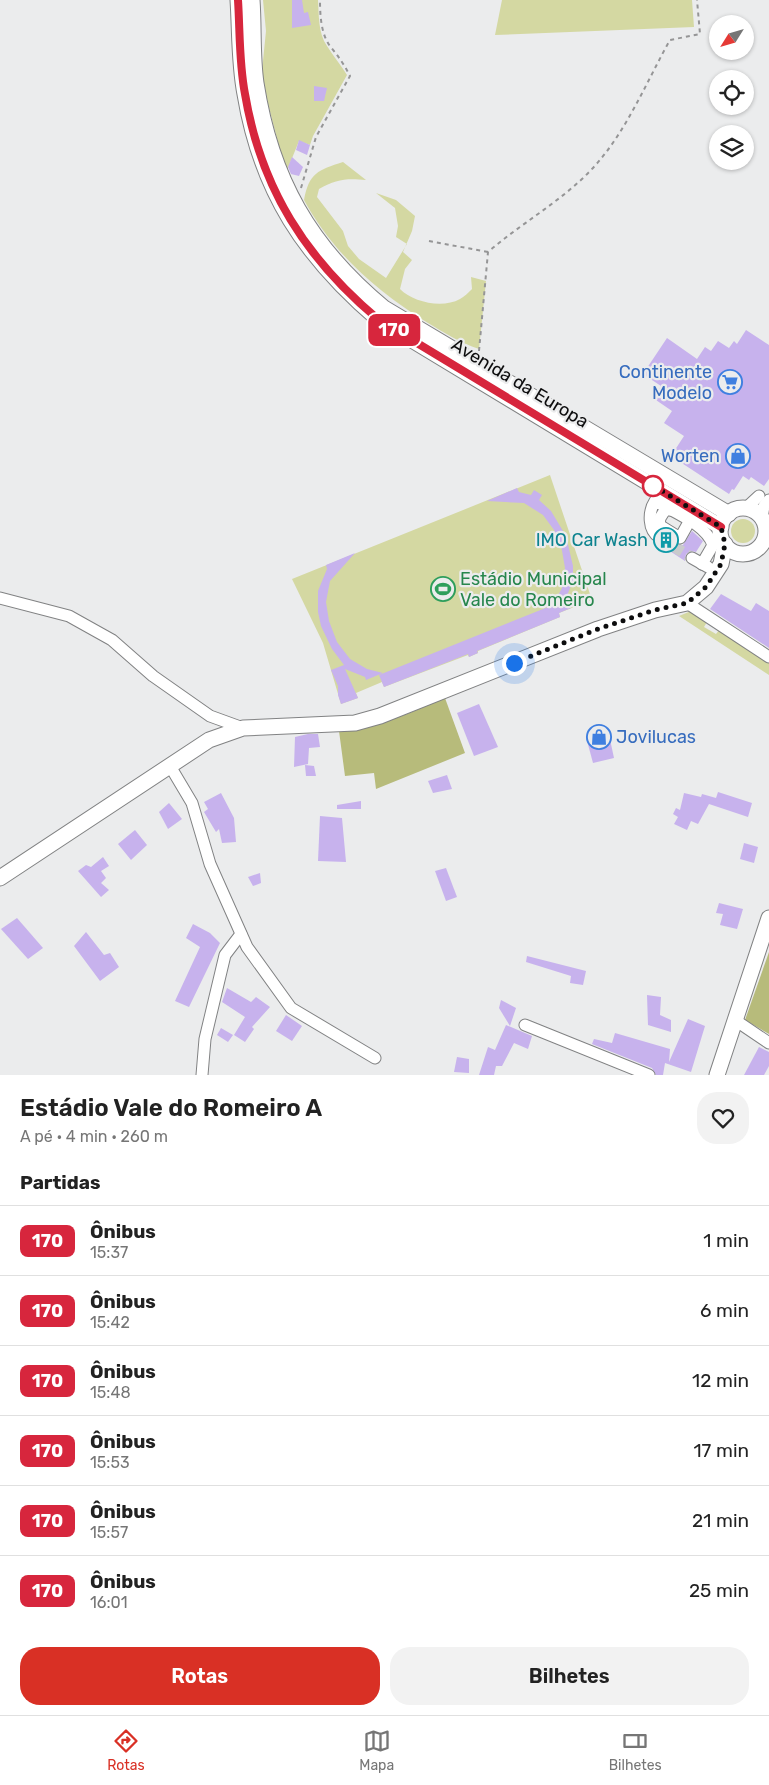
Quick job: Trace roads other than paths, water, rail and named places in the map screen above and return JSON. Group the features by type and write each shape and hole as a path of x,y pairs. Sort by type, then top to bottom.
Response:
{"main road":[{"name":"Avenida da Europa","path":"238,0 245,94 253,134 268,180 292,226 330,276 379,320 725,520"},
{"name":"Avenida da Europa","path":"252,0 256,81 262,116 276,164 298,214 336,264 361,289 384,308 478,364 725,520"},
{"path":"0,878 209,740 243,728 355,723 380,716 598,629 655,610 687,603 706,587 718,568 725,544 725,520 737,509 746,508 756,512 766,529 764,552 739,554 718,568"},
{"path":"725,544 739,554"},
{"path":"717,1075 769,918"}],"street":[{"path":"746,508 764,498 766,529"},
{"path":"659,537 652,532 651,528 652,505 654,501 664,514 686,527 710,537 713,545 697,561 718,568"},
{"path":"664,514 660,525 680,538 686,527"},
{"path":"0,598 69,616 112,640 153,676 210,716 243,728"},
{"path":"687,603 769,657"},
{"path":"170,766 192,803 210,864 246,947 291,1008 375,1058"},
{"path":"202,1075 205,1039 225,955 241,934"},
{"path":"735,1020 769,1043"},
{"path":"525,1025 649,1075"}],"tunnel":[{"path":"659,537 692,558"}],"place":[{"name":"Continente Modelo","path":"730,382"},
{"name":"Worten","path":"738,456"},
{"name":"IMO Car Wash","path":"666,540"},
{"name":"Estádio Municipal Vale do Romeiro","path":"443,589"},
{"name":"Jovilucas","path":"599,737"}]}
